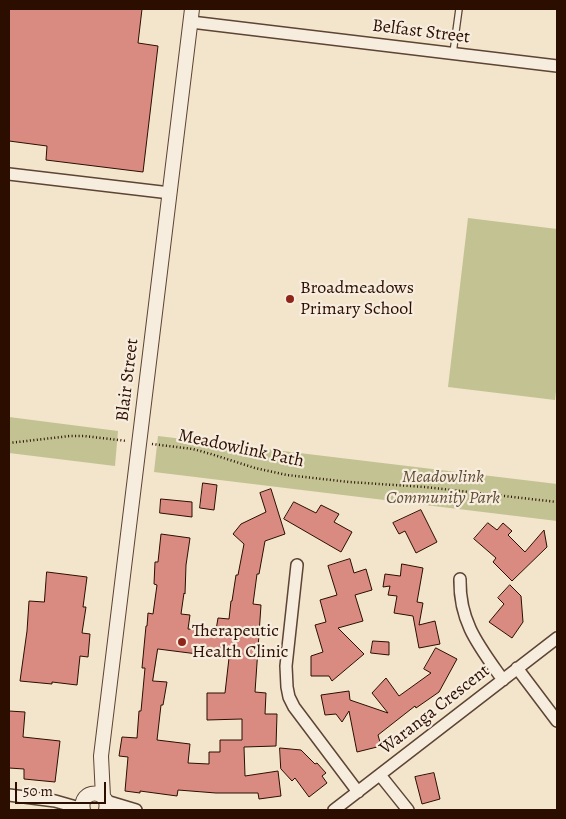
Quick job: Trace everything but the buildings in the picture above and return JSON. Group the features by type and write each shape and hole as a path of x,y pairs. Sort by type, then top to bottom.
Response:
{"street":[{"name":"Belfast Street","path":"192,15 453,53 557,66"},
{"name":"Blair Street","path":"105,803 101,756 192,15"},
{"path":"9,174 170,193"},
{"path":"297,566 286,666 289,697 308,727 358,792"},
{"path":"460,578 460,593 465,617 479,646 503,680"},
{"name":"Waranga Crescent","path":"334,810 557,638"},
{"path":"517,668 557,721"},
{"name":"Blair Street","path":"85,803 101,756"},
{"path":"380,775 408,810"},
{"path":"9,795 85,803 96,793 105,803 136,810"}],"lane":[{"path":"453,53 459,9"}],"path":[{"name":"Meadowlink Path","path":"9,443 84,436 193,450 287,475 348,482 425,486 557,502"}],"green space":[{"path":"468,218 557,229 557,383 555,400 448,387"},
{"path":"9,417 118,431 115,466 9,453"},
{"name":"Meadowlink Community Park","path":"158,436 557,484 557,521 154,472"}],"place":[{"name":"Broadmeadows Primary School","path":"290,299"},
{"name":"Therapeutic Health Clinic","path":"182,642"}]}
